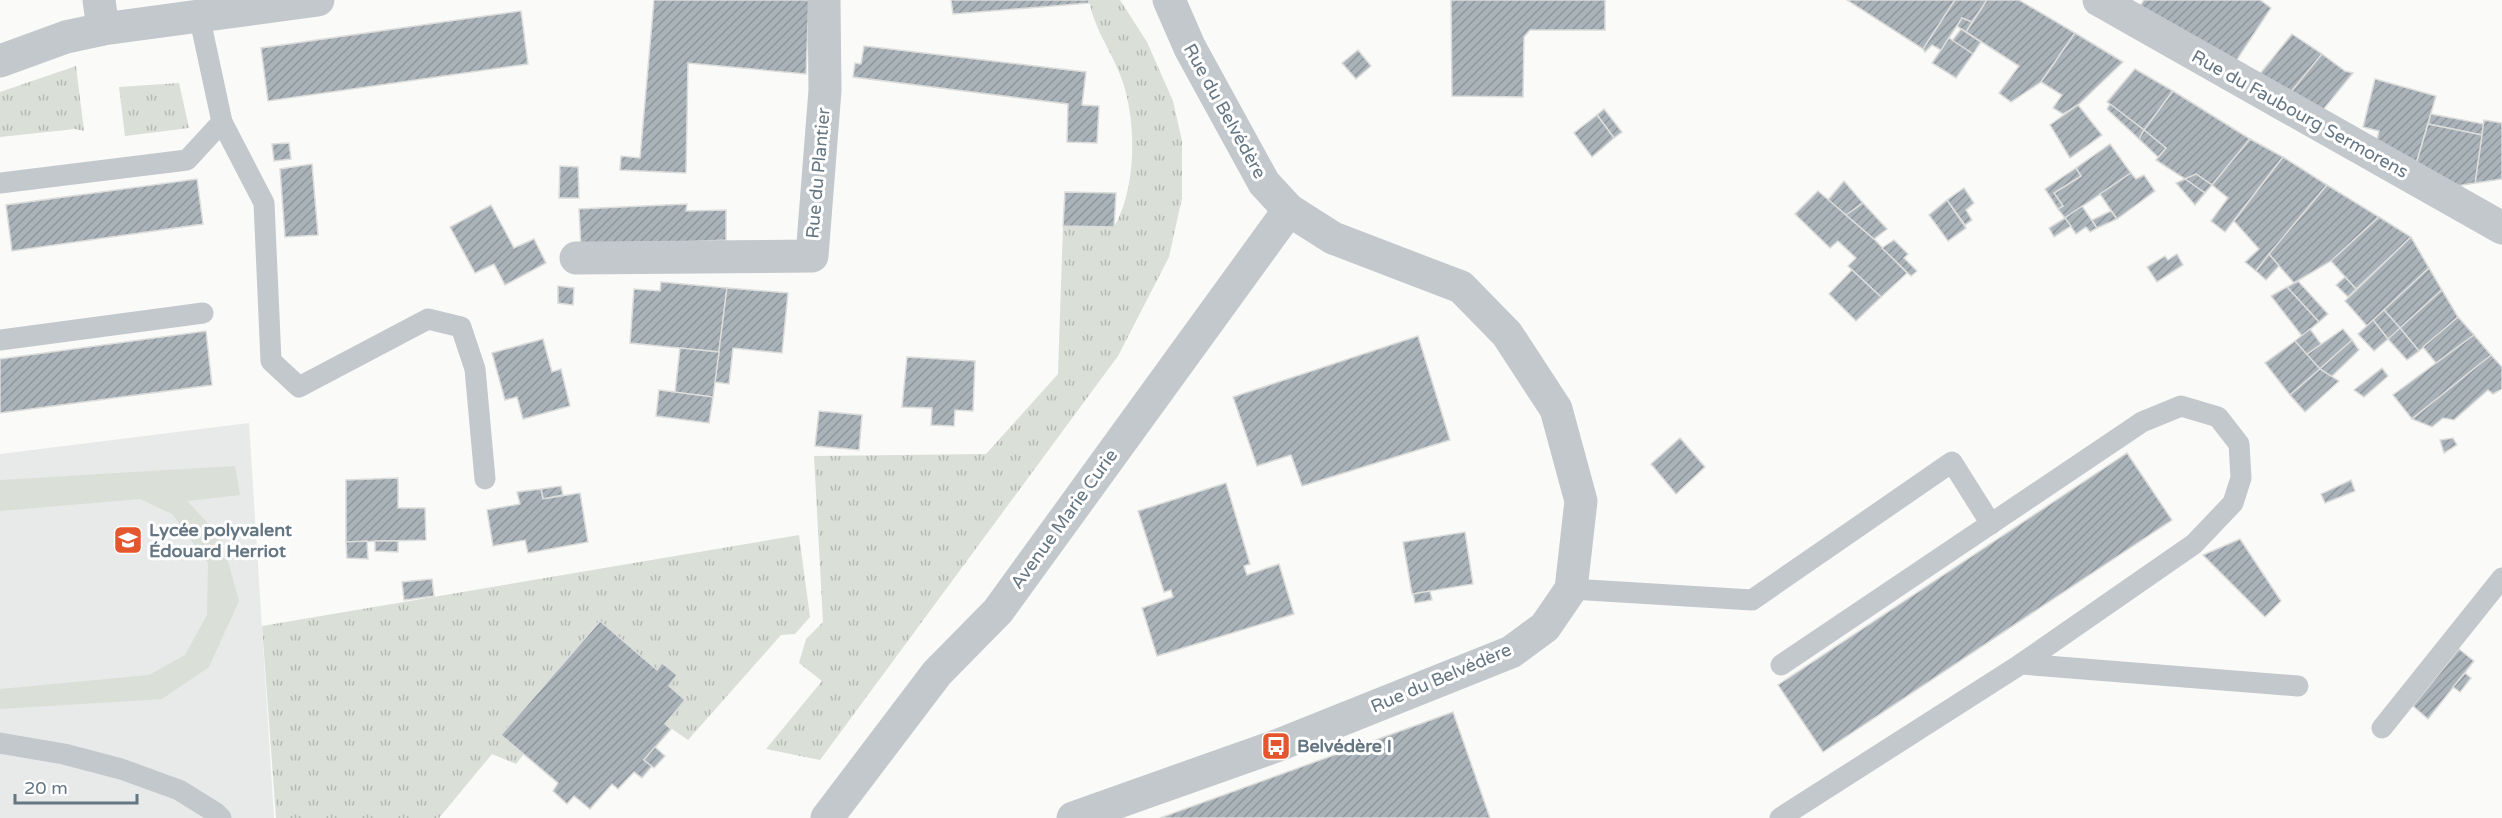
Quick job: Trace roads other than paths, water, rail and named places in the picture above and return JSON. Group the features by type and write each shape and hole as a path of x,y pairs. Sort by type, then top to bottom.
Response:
{"street":[{"path":"0,61 66,38 101,14 199,15 318,0"},
{"name":"Rue du Plantier","path":"576,258 812,256 825,90 824,0"},
{"name":"Rue du Belvédère","path":"1073,818 1276,746 1511,652 1545,627 1571,589 1581,501 1556,409 1506,334 1461,288 1333,238 1289,210 1264,183 1190,48 1169,0"},
{"name":"Rue du Faubourg Sermorens","path":"2099,0 2502,228"},
{"name":"Avenue Marie Curie","path":"827,818 937,673 998,611 1289,210"}],"lane":[{"path":"199,15 222,122 264,203 271,361 299,387 428,319 461,327 475,369 485,479"},
{"path":"0,183 187,160 222,122"},
{"path":"0,340 203,313"},
{"path":"1780,818 2021,664 2194,544 2233,503 2241,478 2239,444 2218,417 2181,406 2142,422 1781,665"},
{"path":"1571,589 1752,600 1952,462 1991,524"},
{"path":"2382,728 2502,578"},
{"path":"2021,664 2298,686"},
{"path":"0,743 64,754 121,769 179,790 221,818"}],"place":[{"name":"Lycée polyvalent Édouard Herriot","path":"128,540"},
{"name":"Belvédère I","path":"1276,746"}]}
